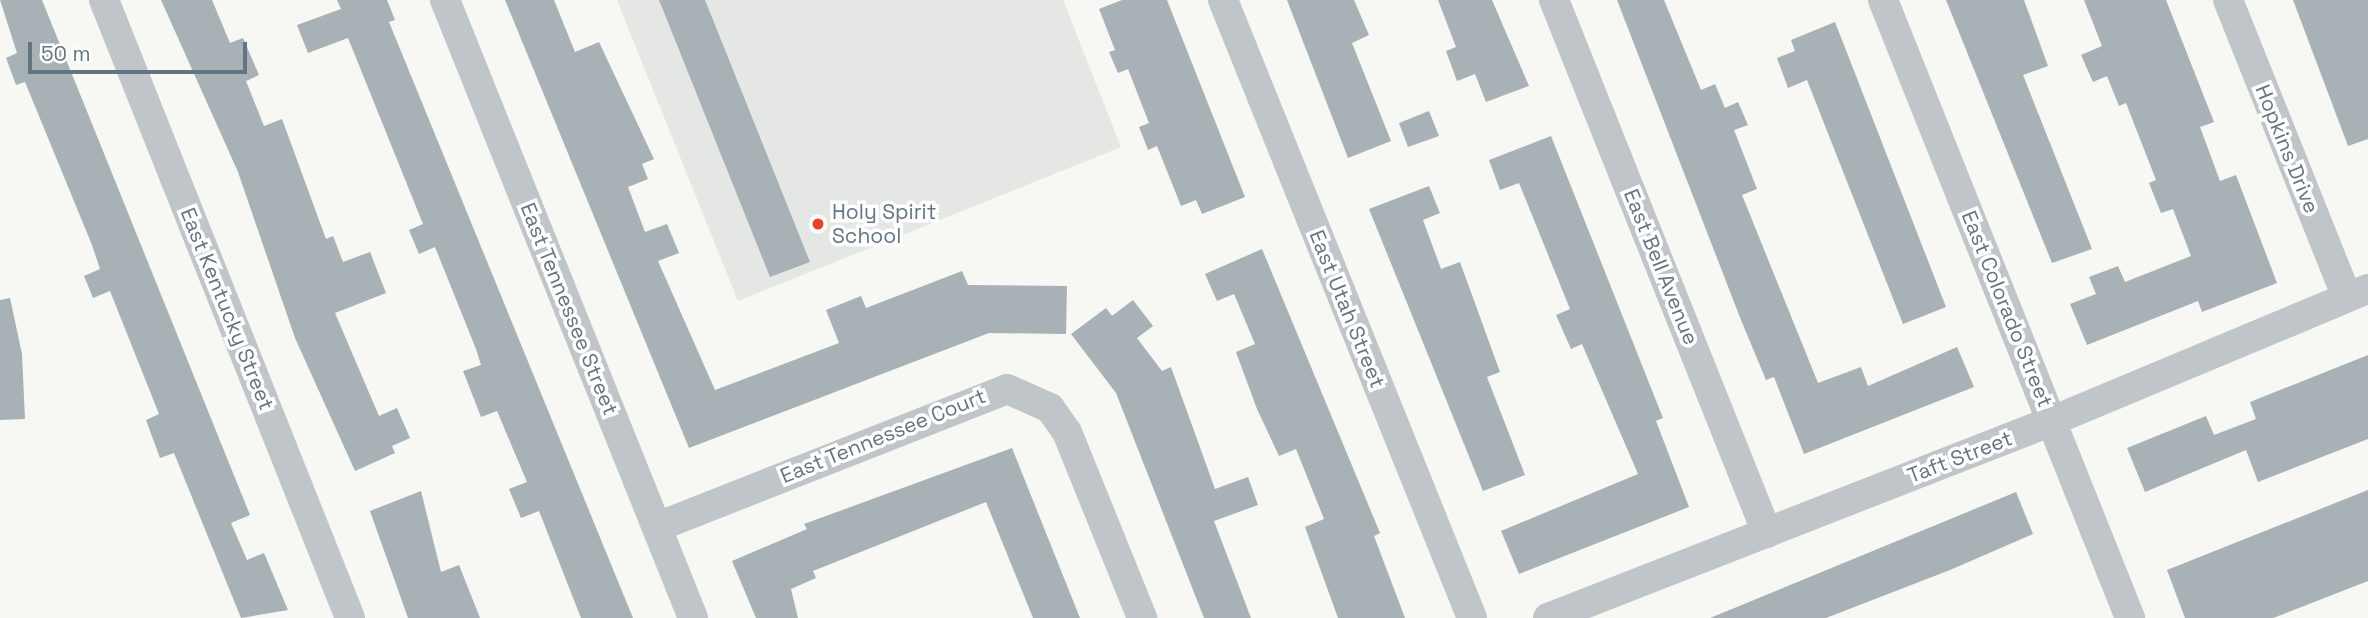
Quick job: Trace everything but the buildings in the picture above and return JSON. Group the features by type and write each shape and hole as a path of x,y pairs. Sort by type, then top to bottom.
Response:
{"street":[{"name":"East Kentucky Street","path":"104,0 350,618"},
{"name":"East Tennessee Street","path":"445,0 693,618"},
{"name":"East Utah Street","path":"1223,0 1472,618"},
{"name":"East Bell Avenue","path":"1554,0 1767,533"},
{"name":"East Colorado Street","path":"1883,0 2130,618"},
{"name":"Hopkins Drive","path":"2228,0 2357,293"},
{"name":"Taft Street","path":"1548,618 2052,421 2357,293"},
{"name":"East Tennessee Court","path":"657,527 1007,389 1051,408 1067,432 1142,618"}],"shaded area":[{"name":"Holy Spirit School","path":"617,0 1063,0 1121,147 738,301"}],"place":[{"name":"Holy Spirit School","path":"818,224"}]}
